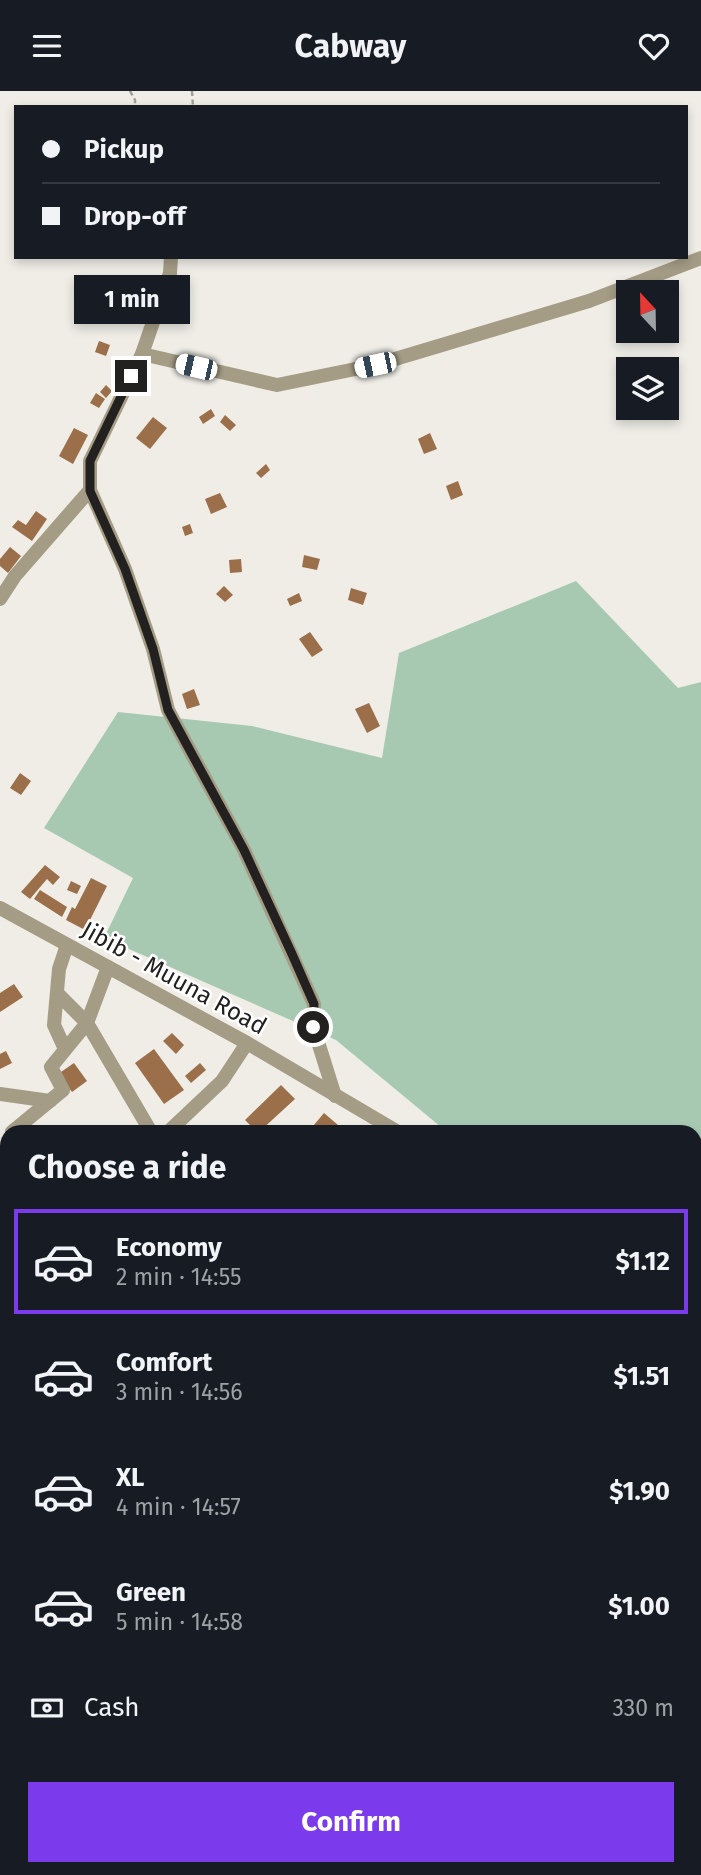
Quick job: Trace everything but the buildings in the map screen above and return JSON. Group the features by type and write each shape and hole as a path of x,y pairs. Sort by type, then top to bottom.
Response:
{"street":[{"path":"142,354 276,385 388,361 589,301 701,258"},
{"path":"172,259 170,273 142,354 90,461 90,491 125,569 153,649 168,710 244,850 314,1004 313,1027 335,1096"},
{"path":"0,599 15,576 90,491"},
{"name":"Jibib - Muuna Road","path":"0,908 247,1043 388,1125"},
{"path":"65,1049 54,1025 60,969 67,945"},
{"path":"21,1125 63,1090 51,1067 87,1023 108,967"},
{"path":"58,994 87,1023 147,1125"},
{"path":"175,1125 222,1081 247,1043"},
{"path":"0,1094 50,1101"}],"green space":[{"path":"576,581 678,688 701,682 701,1125 439,1125 336,1040 104,938 133,878 44,828 118,712 252,726 382,758 399,653"}],"route":[{"path":"131,376 90,461 90,491 125,569 153,649 168,710 244,850 292,954 314,1004 313,1027"}]}
